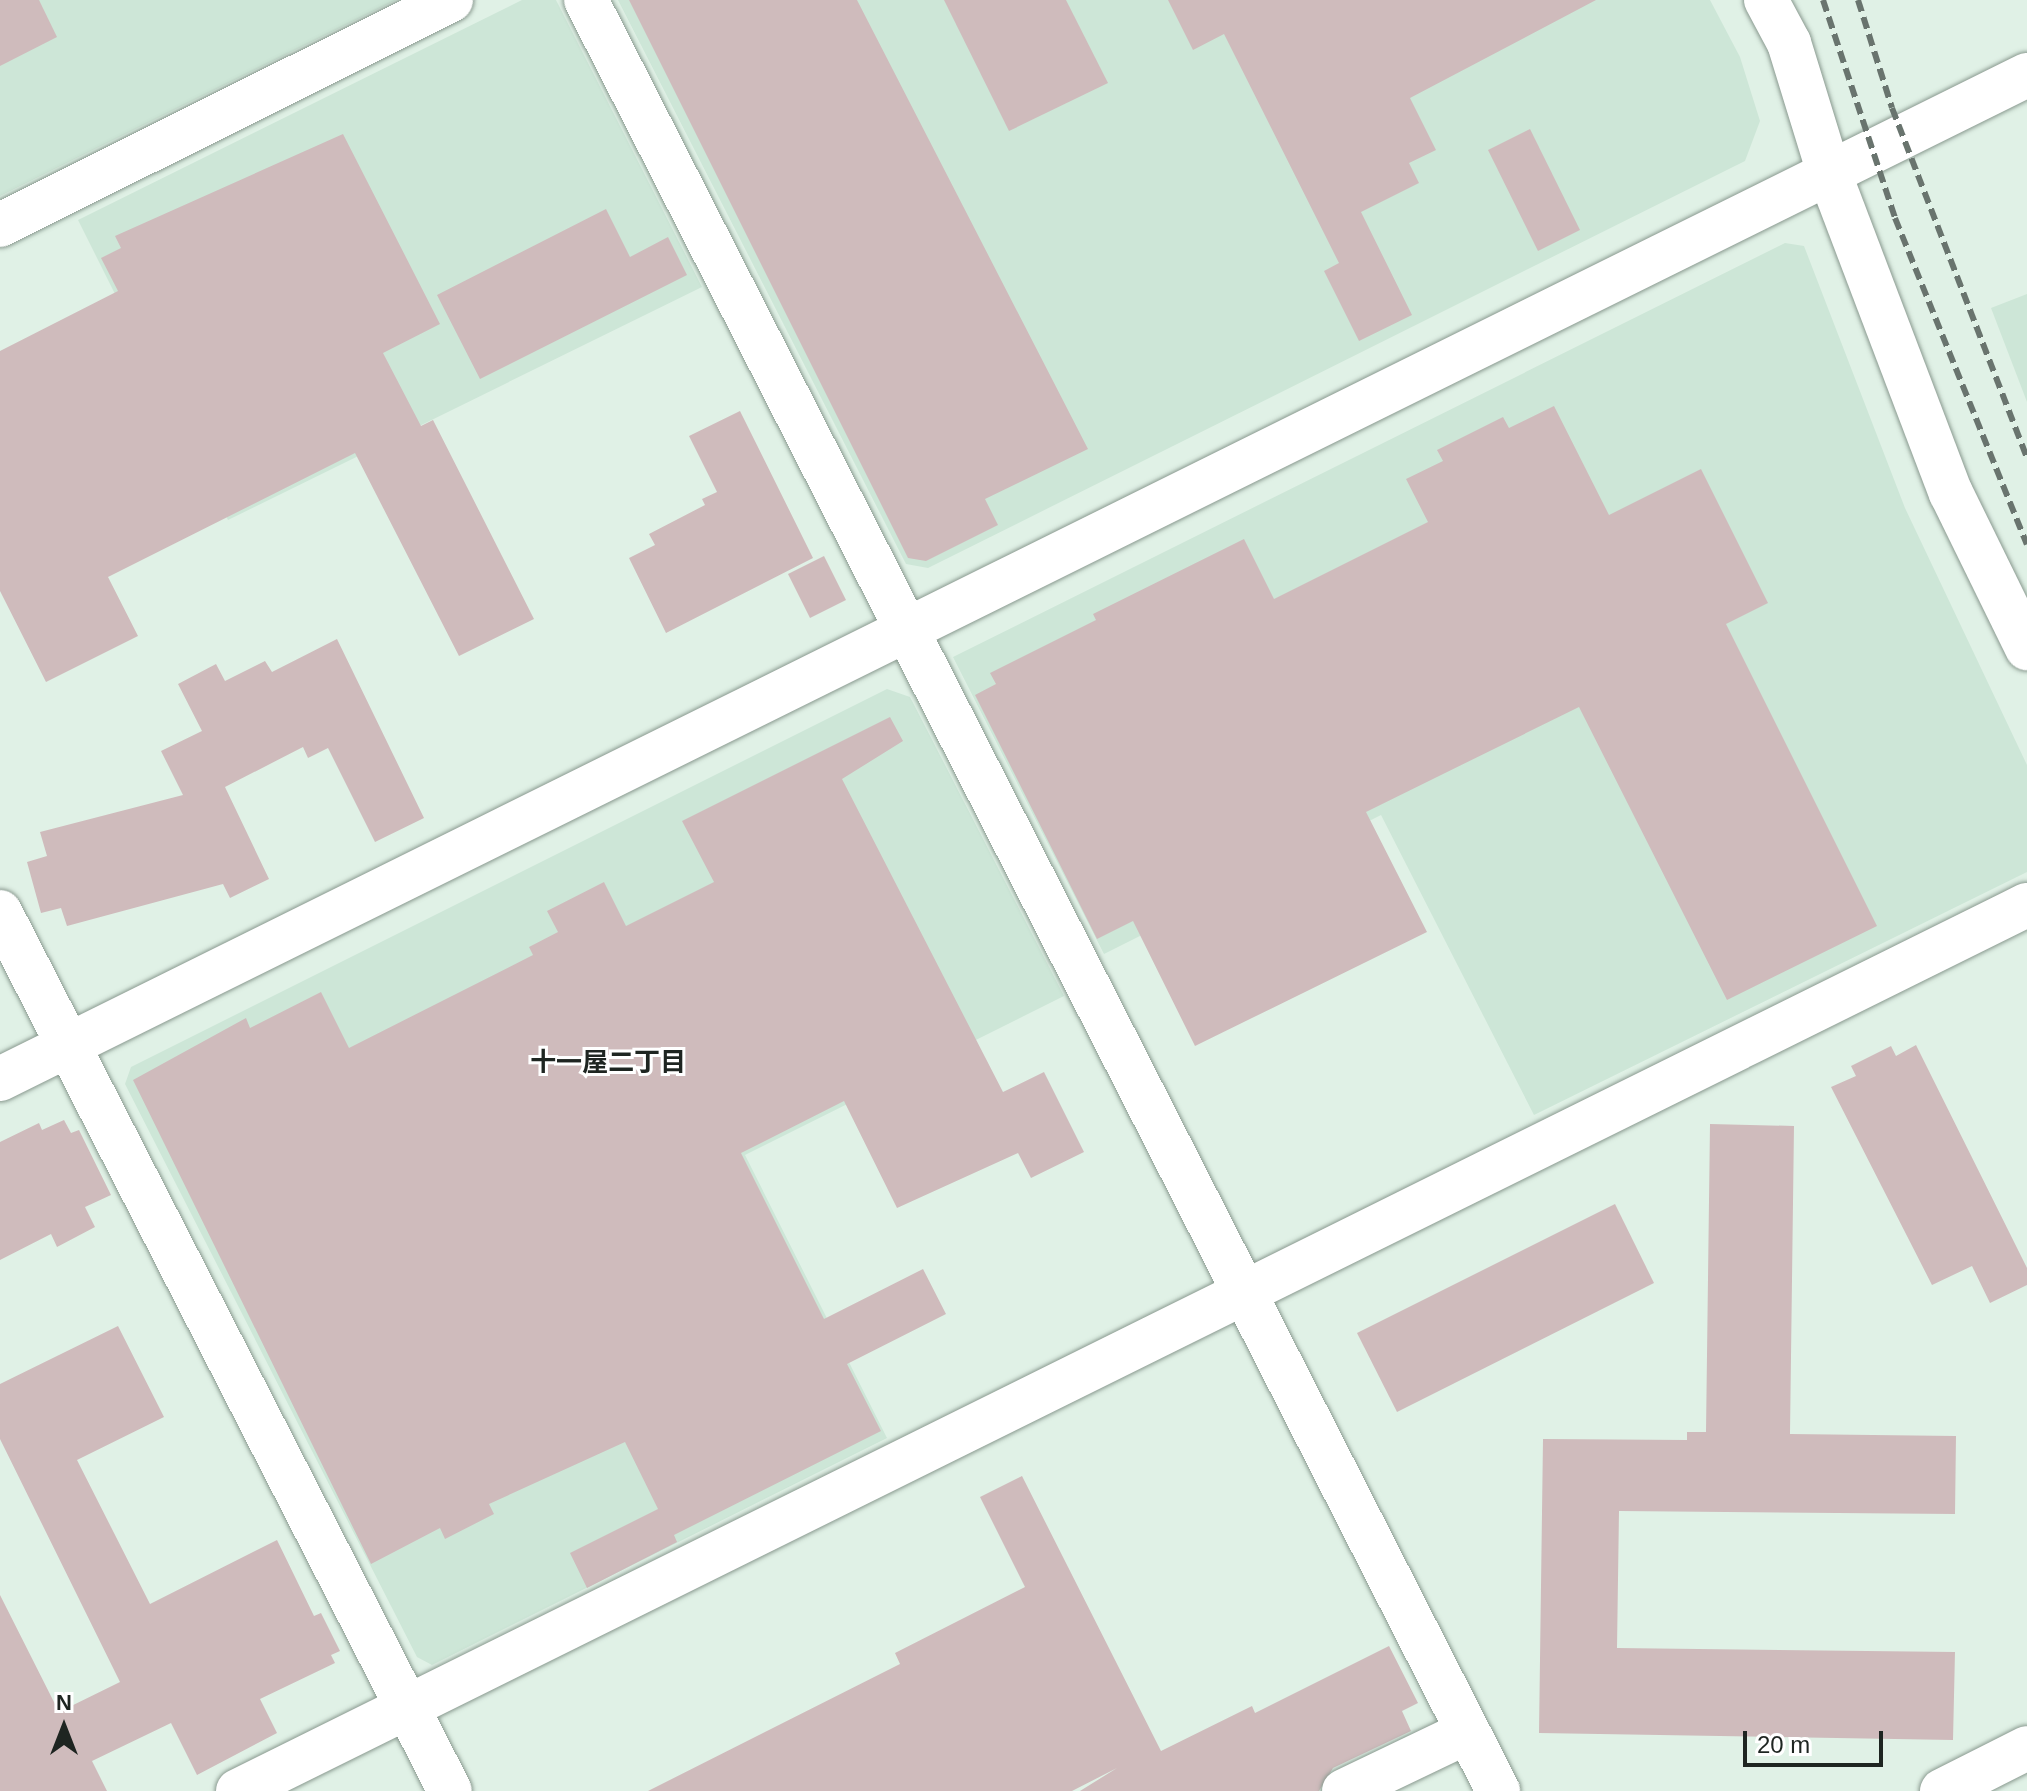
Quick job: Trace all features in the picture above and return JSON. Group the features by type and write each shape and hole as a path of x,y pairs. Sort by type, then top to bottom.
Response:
{"street":[{"path":"0,225 451,0"},
{"path":"586,0 1498,1791"},
{"path":"1766,0 1789,43 1828,170 1951,493 2027,648"},
{"path":"0,1079 1828,170 2027,75"},
{"path":"238,1791 2027,905"},
{"path":"0,912 450,1791"},
{"path":"1344,1791 1467,1732"},
{"path":"1942,1791 2027,1748"}],"shaded area":[{"path":"0,0 396,0 0,196"},
{"path":"522,0 556,0 702,287 228,520 78,220"},
{"path":"618,0 1710,0 1740,57 1760,121 1745,161 928,568 906,564"},
{"path":"1785,243 1804,246 1905,508 2027,765 2027,872 1534,1115 1381,815 1104,954 953,657"},
{"path":"2027,294 2027,402 1991,308"},
{"path":"887,689 910,697 1064,996 745,1155 887,1438 432,1665 417,1657 125,1084 131,1067"}],"building":[{"path":"0,0 39,0 57,37 0,66"},
{"path":"629,0 857,0 1088,449 985,499 998,525 926,561 908,558"},
{"path":"944,0 1066,0 1108,83 1009,131"},
{"path":"1168,0 1596,0 1410,98 1436,150 1409,163 1419,183 1361,212 1412,315 1359,341 1324,271 1339,263 1224,34 1193,50"},
{"path":"1530,129 1580,230 1538,251 1488,150"},
{"path":"343,134 440,324 383,353 421,426 433,420 534,619 459,656 355,453 108,577 138,636 46,682 0,591 0,351 118,291 101,258 121,248 115,236"},
{"path":"606,209 630,257 668,237 687,275 480,379 437,295"},
{"path":"1554,406 1609,515 1701,469 1768,603 1726,624 1877,926 1727,1000 1579,707 1366,812 1427,932 1195,1046 1133,921 1097,939 975,695 996,684 990,673 1096,620 1093,614 1244,539 1274,599 1428,522 1406,479 1443,461 1437,450 1503,417 1509,428"},
{"path":"740,411 813,558 666,633 629,558 655,545 649,534 705,505 702,499 717,492 689,436"},
{"path":"824,556 846,600 810,618 788,574"},
{"path":"337,639 424,818 375,842 328,748 308,758 303,747 225,787 269,879 230,898 223,884 67,926 61,908 41,913 27,862 47,856 40,832 183,795 161,751 202,731 178,684 216,664 225,681 265,661 272,672"},
{"path":"890,717 903,741 842,779 1003,1092 1044,1072 1084,1152 1031,1178 1018,1153 897,1208 844,1101 741,1153 824,1319 923,1269 946,1314 847,1364 881,1431 674,1535 677,1542 587,1588 570,1553 658,1509 625,1442 489,1504 494,1514 445,1539 440,1528 371,1564 133,1080 246,1018 250,1028 321,992 349,1048 533,955 529,947 558,932 547,911 604,882 626,926 714,882 682,821"},
{"path":"1916,1045 2027,1268 2027,1285 1990,1303 1972,1266 1932,1285 1831,1087 1856,1076 1851,1066 1891,1046 1896,1056"},
{"path":"64,1120 71,1133 79,1130 111,1195 85,1207 95,1227 57,1247 51,1234 0,1260 0,1142 39,1123 42,1130"},
{"path":"1710,1124 1794,1126 1790,1434 1956,1436 1955,1514 1619,1511 1617,1648 1955,1652 1953,1740 1539,1733 1543,1439 1687,1440 1687,1432 1706,1432"},
{"path":"1615,1204 1654,1283 1397,1412 1357,1333"},
{"path":"118,1326 164,1417 77,1460 150,1604 277,1540 314,1616 321,1613 340,1651 331,1655 335,1663 260,1699 277,1733 197,1775 171,1723 92,1761 107,1791 0,1791 0,1595 59,1712 120,1682 0,1439 0,1384"},
{"path":"1022,1476 1161,1751 1252,1706 1255,1713 1389,1646 1418,1703 1402,1711 1411,1731 1333,1768 1319,1791 1080,1791 1117,1768 1072,1791 648,1791 900,1664 895,1653 1025,1587 980,1497"}],"railway":[{"path":"1823,0 1895,218 2027,544"},
{"path":"1858,0 1892,108 2027,457"}],"district":[{"name":"十一屋二丁目","path":"608,1063"}]}
